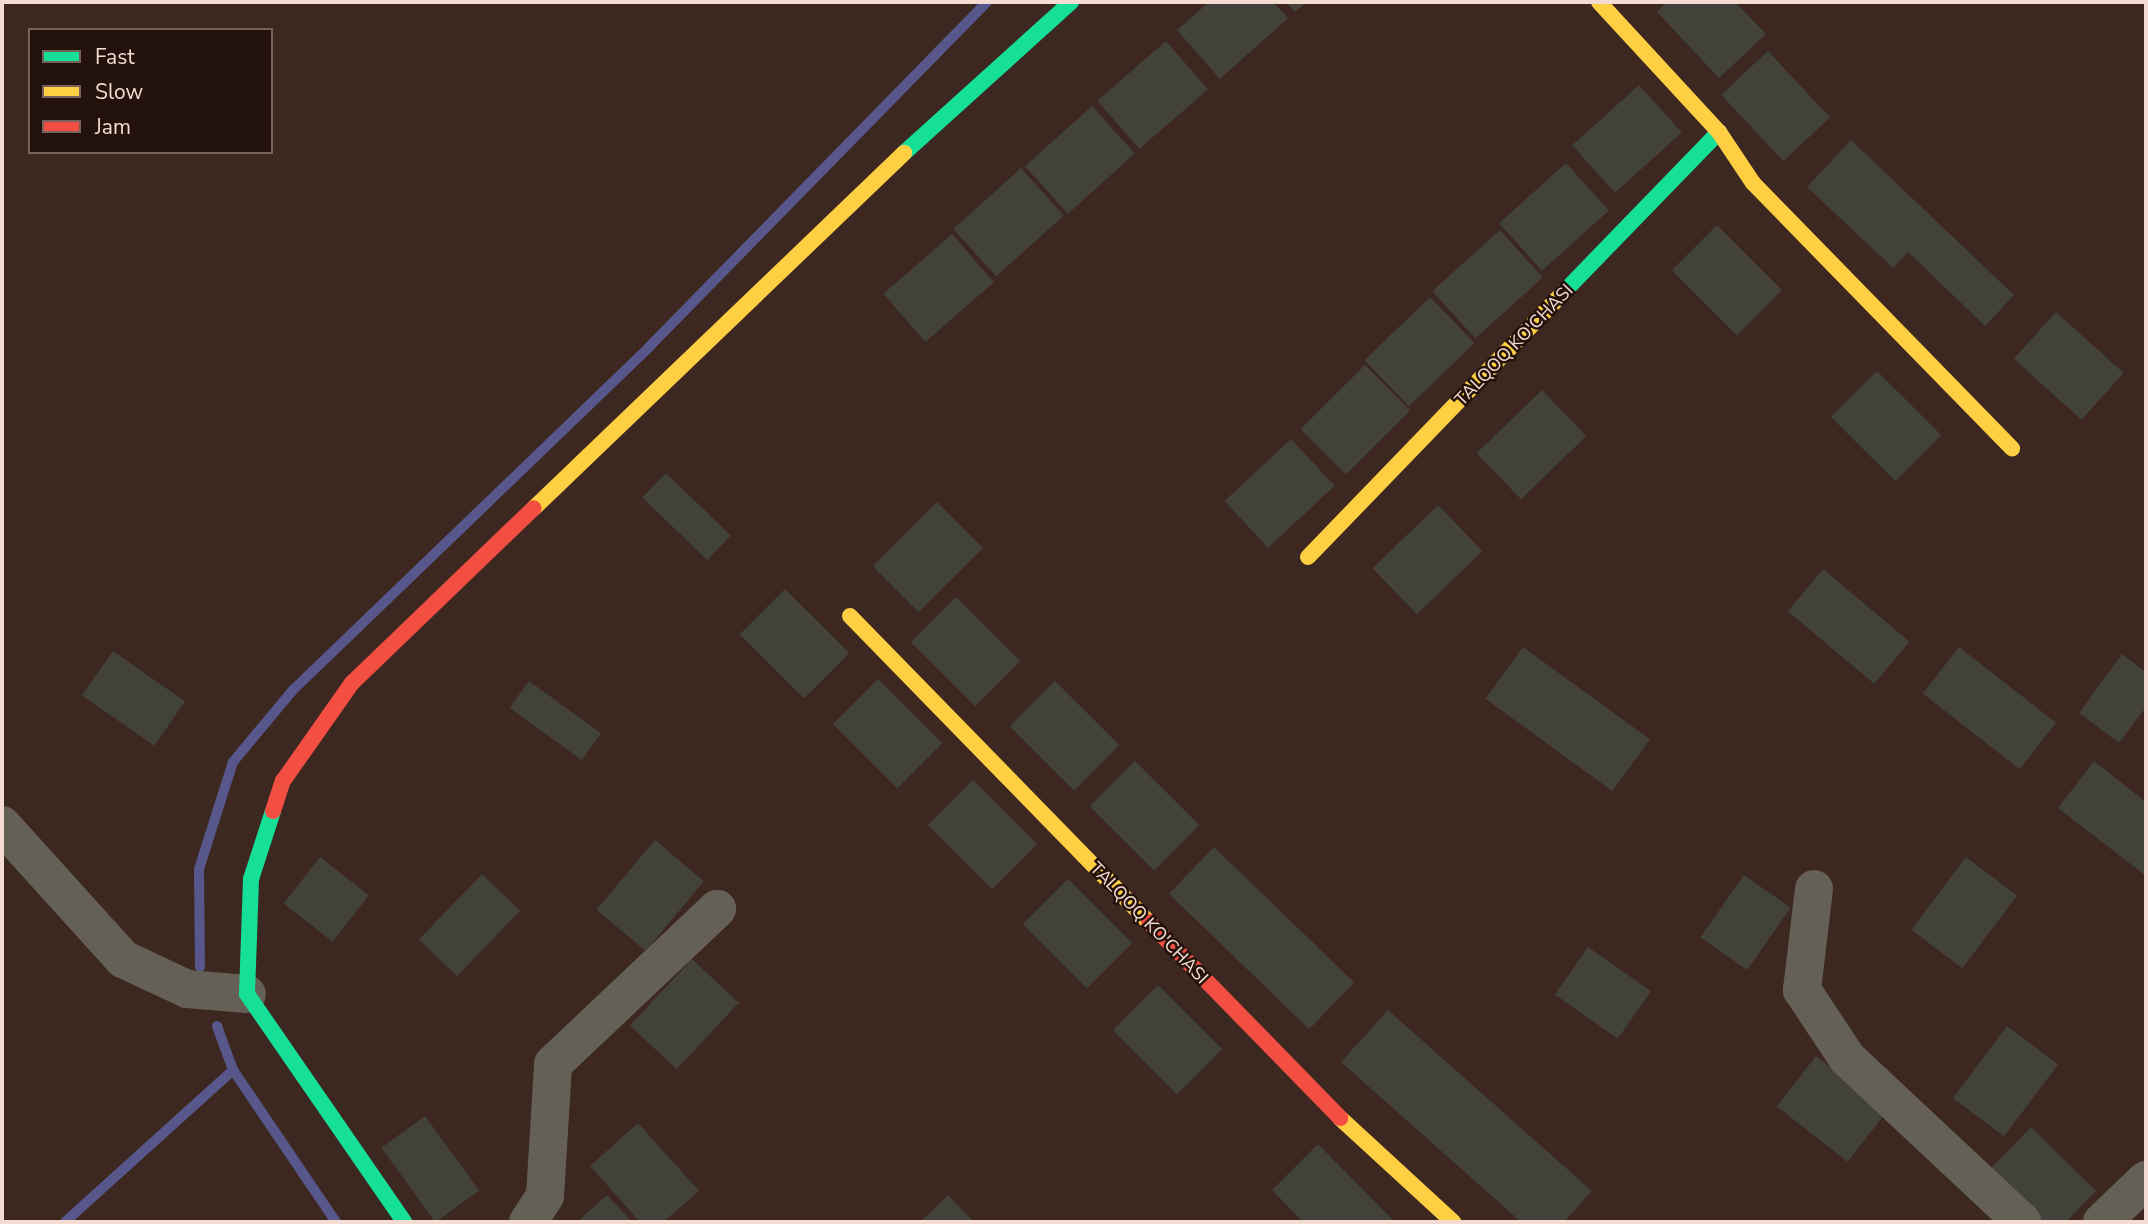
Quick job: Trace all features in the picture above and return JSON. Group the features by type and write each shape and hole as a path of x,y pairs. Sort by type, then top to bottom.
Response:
{"street":[{"path":"404,1222 247,993 251,879 279,793 352,682 945,113 1071,2"},
{"path":"1600,2 1719,132 1753,183 2012,448"},
{"name":"TALQOQ KO'CHASI","path":"1308,557 1719,132"},
{"name":"TALQOQ KO'CHASI","path":"850,616 1328,1106 1454,1222"},
{"path":"2,825 123,958 187,989 247,993"},
{"path":"1814,889 1802,990 1847,1058 2022,1222"},
{"path":"528,1222 545,1196 553,1064 716,909"},
{"path":"2102,1222 2146,1180"}],"building":[{"path":"1209,2 1273,2 1288,18 1220,79 1177,30"},
{"path":"1286,2 1307,2 1295,12"},
{"path":"1667,2 1735,2 1766,34 1719,78 1657,12"},
{"path":"1166,41 1208,89 1139,149 1097,101"},
{"path":"1768,51 1830,118 1783,161 1721,95"},
{"path":"1639,85 1682,133 1615,193 1572,145"},
{"path":"1092,106 1135,154 1068,214 1025,166"},
{"path":"1851,140 2014,295 1985,326 1908,252 1893,268 1807,187"},
{"path":"1566,163 1609,211 1542,271 1499,223"},
{"path":"1021,168 1064,216 996,276 953,229"},
{"path":"1717,225 1782,290 1737,335 1672,270"},
{"path":"1500,230 1543,278 1475,338 1432,291"},
{"path":"952,234 994,282 925,342 883,294"},
{"path":"1430,297 1474,343 1409,406 1365,360"},
{"path":"2056,312 2124,373 2081,420 2014,359"},
{"path":"1365,365 1410,410 1346,475 1301,429"},
{"path":"1877,371 1941,435 1895,481 1831,417"},
{"path":"1542,390 1586,436 1521,499 1477,453"},
{"path":"1291,439 1335,486 1268,548 1224,501"},
{"path":"666,473 731,536 707,560 642,497"},
{"path":"937,502 983,548 919,612 873,566"},
{"path":"1438,505 1482,551 1417,614 1373,568"},
{"path":"1823,569 1910,642 1874,684 1788,611"},
{"path":"785,589 849,653 804,699 740,634"},
{"path":"956,597 1020,661 975,707 911,642"},
{"path":"1523,647 1650,739 1612,791 1485,699"},
{"path":"1959,647 2056,723 2020,769 1923,693"},
{"path":"113,651 185,701 154,746 82,695"},
{"path":"2122,654 2146,672 2146,707 2119,743 2079,713"},
{"path":"878,679 942,743 897,789 833,724"},
{"path":"529,681 601,733 582,760 510,708"},
{"path":"1055,681 1119,745 1074,791 1010,726"},
{"path":"1135,761 1199,825 1154,871 1090,806"},
{"path":"2094,761 2146,802 2146,876 2058,808"},
{"path":"973,780 1037,844 992,890 928,825"},
{"path":"655,840 704,881 646,951 597,910"},
{"path":"1214,847 1354,982 1309,1029 1169,894"},
{"path":"320,857 369,895 333,942 284,903"},
{"path":"1966,857 2017,896 1962,968 1911,930"},
{"path":"482,874 520,911 457,976 419,939"},
{"path":"1744,875 1791,908 1747,970 1700,937"},
{"path":"1068,879 1132,943 1087,989 1023,924"},
{"path":"1588,947 1651,991 1618,1039 1555,995"},
{"path":"692,959 739,1003 677,1069 630,1026"},
{"path":"1158,985 1222,1049 1177,1095 1113,1030"},
{"path":"1388,1010 1592,1191 1564,1222 1521,1222 1341,1062"},
{"path":"2007,1026 2058,1065 2004,1136 1953,1098"},
{"path":"1816,1056 1887,1111 1848,1162 1777,1106"},
{"path":"425,1116 479,1190 435,1222 381,1148"},
{"path":"638,1123 699,1191 663,1222 640,1222 590,1166"},
{"path":"2031,1127 2096,1191 2066,1222 2037,1222 1986,1173"},
{"path":"1318,1144 1395,1222 1303,1222 1272,1190"},
{"path":"607,1195 632,1222 577,1222"},
{"path":"948,1195 974,1222 920,1222"}],"waterway":[{"path":"200,967 199,869 233,762 293,690 649,347 987,2"},
{"path":"217,1026 233,1070 336,1222"},
{"path":"65,1222 233,1070"}],"traffic: fast":[{"path":"904,153 1071,2"},
{"path":"1559,297 1719,132"},
{"path":"273,811 251,879 247,994 404,1222"}],"traffic: slow":[{"path":"1599,2 1719,132 1753,183 2012,448"},
{"path":"534,508 904,153"},
{"path":"1308,557 1559,297"},
{"path":"850,616 1149,922"},
{"path":"1340,1118 1453,1222"}],"traffic: jam":[{"path":"273,811 283,781 352,683 534,508"},
{"path":"1149,922 1340,1118"}]}
